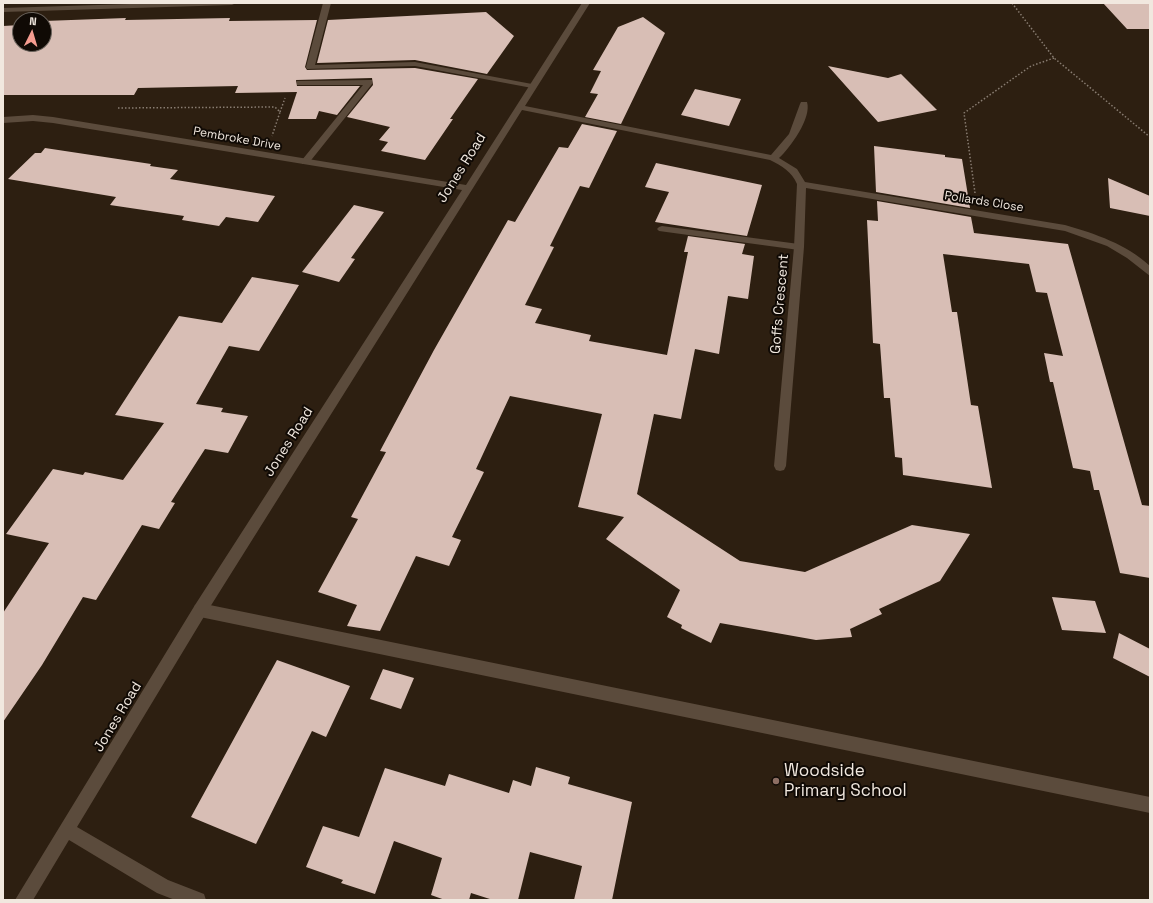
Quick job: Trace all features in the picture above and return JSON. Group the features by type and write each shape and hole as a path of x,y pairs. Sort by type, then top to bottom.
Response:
{"street":[{"path":"3,10 232,3"},
{"path":"327,3 310,67 415,64 532,86"},
{"name":"Jones Road","path":"23,900 200,610 586,3"},
{"path":"300,83 369,82 305,162"},
{"path":"773,158 791,141 798,127 804,104"},
{"path":"519,107 773,158 792,169 800,176 802,184"},
{"name":"Pembroke Drive","path":"3,120 33,118 53,120 467,188"},
{"name":"Pollards Close","path":"802,184 1065,228 1092,236 1118,247 1138,260 1150,272"},
{"name":"Goffs Crescent","path":"780,466 799,247 802,184"},
{"path":"662,228 799,247"},
{"path":"200,610 1150,805"},
{"path":"67,830 163,887 198,900"}],"path":[{"path":"1012,3 1054,58 1150,137"},
{"path":"978,214 964,113 1031,66 1054,58"},
{"path":"270,141 287,92"},
{"path":"116,108 268,106 275,107 280,112"}],"building":[{"path":"1103,3 1150,3 1150,29 1127,29"},
{"path":"486,12 514,36 487,74 415,60 317,63 328,20"},
{"path":"643,17 665,33 621,124 585,117 598,94 590,93 601,71 593,70 618,27"},
{"path":"126,18 125,20 230,18 229,21 317,20 305,67 307,70 415,68 478,79 450,119 453,119 425,160 381,151 388,142 379,140 390,127 347,117 373,85 372,78 296,80 297,86 360,86 337,115 319,111 316,119 288,119 297,92 235,93 238,86 138,88 134,95 3,95 3,26 12,25 12,52 52,52 52,21"},
{"path":"828,66 888,78 901,74 937,110 878,122"},
{"path":"695,89 741,99 729,126 681,115"},
{"path":"582,124 617,131 589,188 580,186 550,246 554,247 525,305 542,309 535,323 591,335 589,341 667,355 688,252 684,252 688,236 745,244 742,254 754,256 748,299 728,296 719,354 695,349 681,419 654,414 637,494 740,561 805,572 912,525 970,534 940,581 879,609 882,614 850,629 852,637 816,640 720,623 711,643 681,628 682,625 667,617 680,590 606,539 624,517 578,507 602,414 510,396 476,469 484,472 452,537 461,540 449,566 416,556 380,631 347,626 357,605 318,592 358,519 351,517 386,452 380,451 434,350 508,220 515,222 559,147 568,148"},
{"path":"874,146 945,155 945,157 962,159 970,208 876,192"},
{"path":"45,148 151,164 150,166 178,170 170,179 275,196 258,222 226,217 219,226 182,220 184,216 110,205 116,197 8,179 35,153 41,153"},
{"path":"656,163 762,185 747,236 655,222 669,192 645,187"},
{"path":"1108,178 1150,196 1150,216 1110,208"},
{"path":"877,201 971,217 974,233 1068,244 1142,505 1150,506 1150,578 1120,573 1099,490 1094,490 1090,471 1073,468 1053,382 1050,382 1044,353 1063,356 1047,293 1036,292 1029,264 943,254 952,312 957,312 971,405 978,406 992,488 903,475 902,458 895,457 890,398 884,398 880,344 873,343 867,220 878,221"},
{"path":"354,205 384,212 351,258 355,259 339,282 302,272"},
{"path":"252,277 299,285 259,351 229,346 196,404 223,408 221,412 248,416 228,453 205,449 171,502 175,503 159,529 142,525 96,600 83,597 42,665 3,722 3,613 49,543 6,534 53,469 83,475 85,472 123,480 164,423 115,415 179,316 222,323"},
{"path":"1052,597 1095,601 1106,633 1062,630"},
{"path":"1119,633 1150,649 1150,677 1113,658"},
{"path":"277,660 350,686 326,737 312,731 256,844 191,817"},
{"path":"383,669 414,678 401,709 370,699"},
{"path":"536,767 570,777 568,784 632,802 612,900 574,900 582,866 530,852 518,900 493,900 471,893 469,900 445,900 431,895 442,858 394,841 375,894 341,883 343,880 306,867 323,826 359,837 385,768 445,786 449,774 509,793 513,780 531,786"}],"place":[{"name":"Woodside Primary School","path":"776,781"}]}
